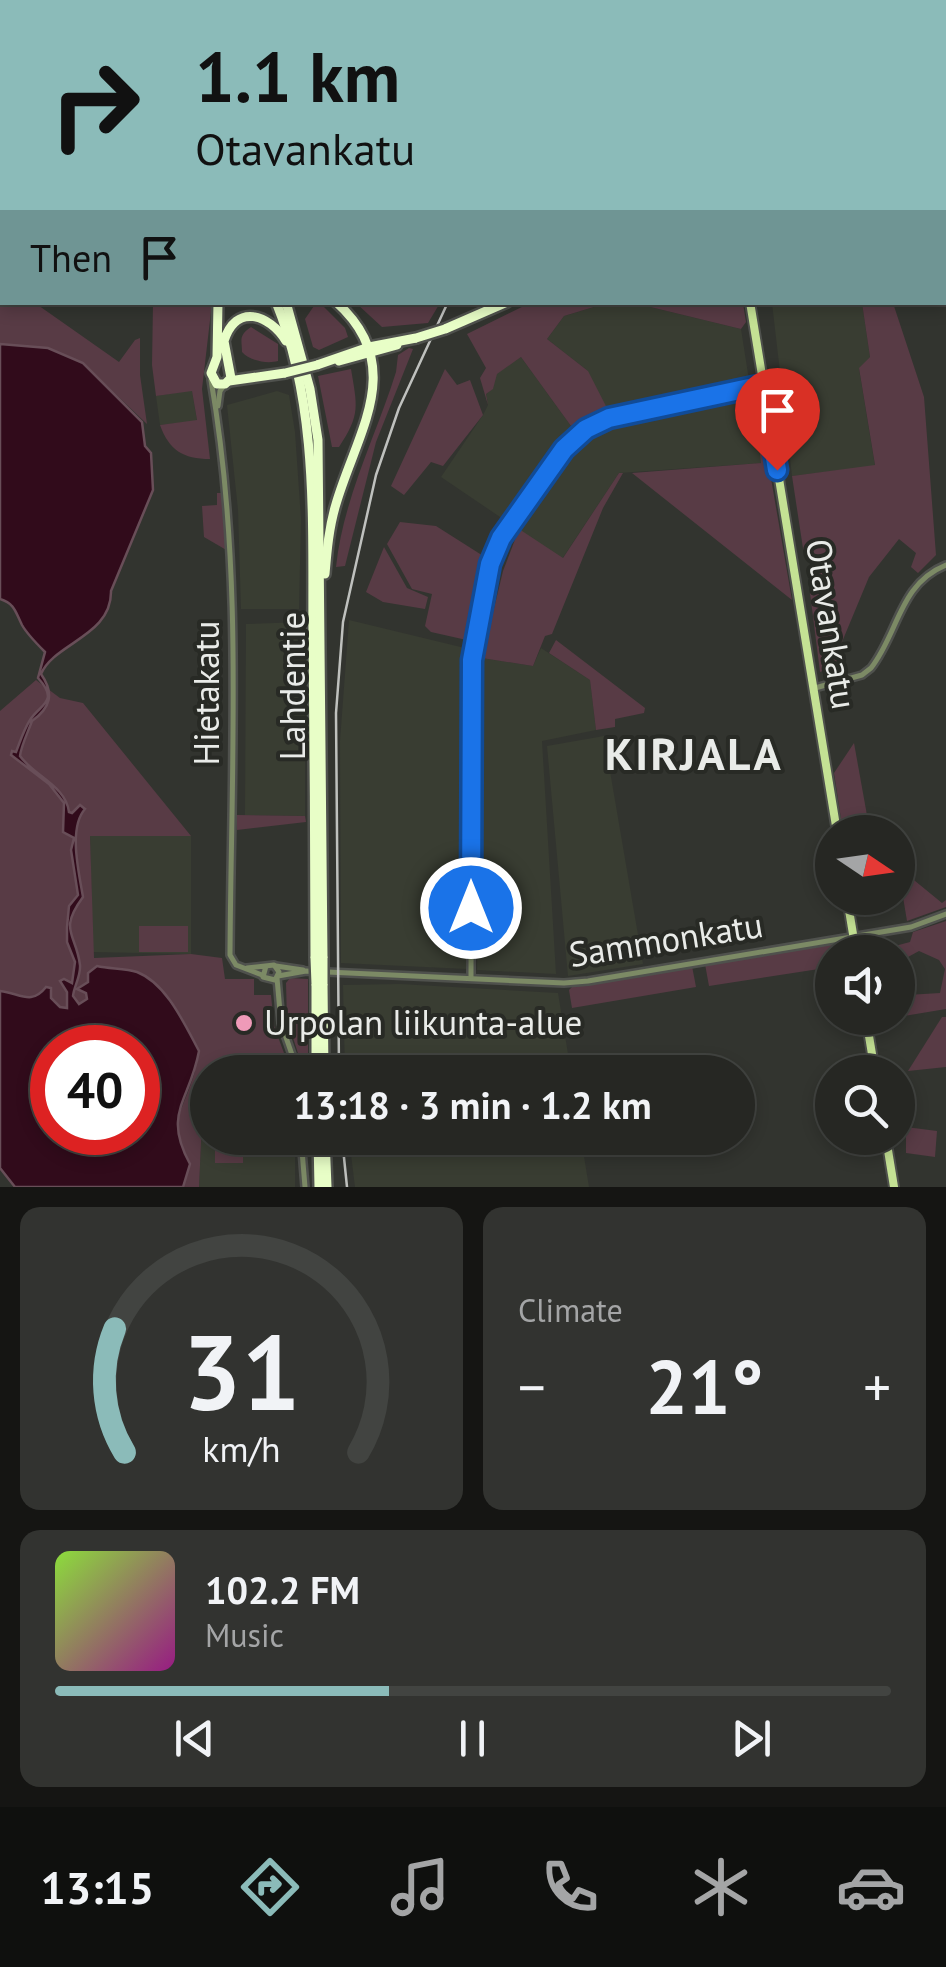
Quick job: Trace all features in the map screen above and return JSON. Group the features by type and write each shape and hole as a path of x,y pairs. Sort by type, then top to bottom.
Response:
{"highway":[{"path":"218,305 217,357 211,373 216,384 228,376 285,373 416,338 500,305"},
{"name":"Lahdentie","path":"277,305 292,346 306,430 311,509 319,958"},
{"name":"Lahdentie","path":"287,305 316,418 321,616 320,1055"},
{"path":"321,616 332,521 369,412 369,350 360,326 339,305"},
{"path":"228,376 226,334 233,324 247,317 269,321 292,346"},
{"path":"211,373 218,364 228,376"},
{"path":"322,1155 323,1187"}],"main road":[{"name":"Otavankatu","path":"751,305 834,815"},
{"path":"889,1155 894,1187"}],"street":[{"name":"Hietakatu","path":"211,373 233,584 230,956 236,965 247,968"},
{"name":"Hietakatu","path":"217,409 228,376"},
{"path":"471,978 472,660 490,564 501,538 564,449 586,429 609,418 763,385"},
{"path":"814,688 842,682 871,668 913,587 946,565"},
{"name":"Sammonkatu","path":"859,935 911,927 946,914"},
{"name":"Sammonkatu","path":"266,966 564,982 815,942"},
{"path":"247,968 266,966 265,978"},
{"path":"276,966 281,1022 292,1055"},
{"path":"247,968 265,978 279,996"},
{"name":"Sammonkatu","path":"265,978 306,971"},
{"path":"302,1155 305,1187"}],"shaded area":[{"path":"0,305 38,305 119,362 140,338 140,375 147,424 83,363 0,344"},
{"path":"153,305 212,305 202,389 210,459 178,451 168,441 160,425 197,420 192,391 156,396"},
{"path":"315,305 322,305 345,328 348,337 319,350 313,347 305,319"},
{"path":"358,305 439,305 428,323 382,327"},
{"path":"526,305 600,305 564,316 547,339 588,371 609,412 571,426 521,357 497,374 493,389 486,394 488,405 480,378 486,368 467,334"},
{"path":"600,305 642,305 741,329 762,463 619,473 562,559 441,477 483,415 488,405 486,394 493,388 496,374 521,357 571,426 588,371 547,339 564,316"},
{"path":"642,305 743,305 746,322 741,329"},
{"path":"772,305 862,305 870,357 859,369 875,466 792,476"},
{"path":"862,305 894,305 924,397 936,555 918,573 911,567 916,553 899,539 869,577 837,654 845,661 820,672 810,593 823,564 804,555 792,476 875,465 859,368 870,357"},
{"path":"251,327 278,344 278,361 259,361 242,352 242,336"},
{"path":"0,344 48,348 83,363 142,422 145,446 151,453 153,490 111,591 109,606 93,629 58,654 41,674 49,700 32,721 20,756 56,788 69,812 80,805 85,809 76,839 83,897 70,925 80,965 73,996 79,1004 87,999 86,993 77,989 88,982 88,973 97,966 137,972 165,994 199,1051 198,1055 190,1055 190,1082 178,1119 182,1147 190,1164 183,1187 15,1187 0,1168 0,991 30,997 51,988 51,998 67,1008 67,992 60,981 72,983 75,962 67,942 67,927 69,906 78,895 71,850 74,838 63,832 64,803 49,784 11,755 30,720 48,698 38,678 45,652 0,599"},
{"path":"413,349 376,442 345,566 336,567 346,517 396,372 398,355"},
{"path":"351,369 356,401 354,418 339,447 332,447 318,376"},
{"path":"445,369 457,385 470,380 483,415 443,466 431,462 404,495 391,486"},
{"path":"192,390 197,421 160,425 156,396"},
{"path":"277,391 289,395 295,432 301,519 299,609 241,609 238,510 227,405"},
{"path":"758,437 768,461 792,600 632,473 761,463"},
{"path":"619,473 623,473 603,508 552,634 545,636 533,666 482,658 503,571 519,529 563,558"},
{"path":"217,493 223,493 228,551 204,537 202,506 217,505"},
{"path":"400,522 436,526 488,559 471,641 431,632 425,626 432,594 412,589 387,544"},
{"path":"384,547 407,588 428,597 425,609 383,602 366,592"},
{"path":"349,620 469,649 482,658 533,666 541,648 590,680 596,730 542,741 556,974 477,970 478,902 468,903 467,969 341,963 340,741"},
{"path":"302,622 305,816 245,815 246,624"},
{"path":"556,640 645,708 644,713 615,719 615,727 596,730 590,680 549,653"},
{"path":"36,680 60,698 83,703 191,836 90,836 94,958 191,954 222,958 225,979 254,979 254,995 271,995 274,1026 285,1055 190,1055 190,1062 145,980 135,971 97,966 88,1005 67,1012 34,998 0,991 0,711"},
{"path":"604,736 643,964 568,976 547,746"},
{"path":"854,743 867,815 840,815 834,773"},
{"path":"236,815 305,816 306,822 237,830"},
{"path":"90,836 191,836 191,954 93,952"},
{"path":"915,881 942,903 946,900 946,907 907,921 906,915 915,915"},
{"path":"946,921 946,1009 915,1014 915,995 940,993 945,969 939,960 919,951 915,953 913,932"},
{"path":"139,926 188,926 188,952 139,952"},
{"path":"815,947 815,970 709,986 705,964"},
{"path":"692,966 696,987 572,1008 569,990 573,986"},
{"path":"290,978 308,979 308,1055 299,1055 287,1019 286,983"},
{"path":"400,984 558,993 568,1055 345,1055 343,985"},
{"path":"942,1017 946,1017 946,1067 915,1070 915,1060"},
{"path":"190,1085 190,1155 200,1155 199,1187 183,1187 190,1164 179,1137 182,1108"},
{"path":"915,1128 937,1131 935,1157 915,1154"},
{"path":"200,1155 295,1155 295,1187 199,1187"},
{"path":"215,1155 243,1155 243,1163 215,1163"},
{"path":"351,1155 584,1155 589,1187 355,1187"}],"railway":[{"path":"339,1055 336,713 343,622 376,475 399,408 447,305"},
{"path":"344,1155 347,1187"}],"place":[{"name":"Urpolan liikunta-alue","path":"244,1023"}],"district":[{"name":"KIRJALA","path":"694,754"}],"route":[{"path":"471,908 472,660 490,564 520,508 572,438 586,429 609,418 763,385 777,470"}]}
